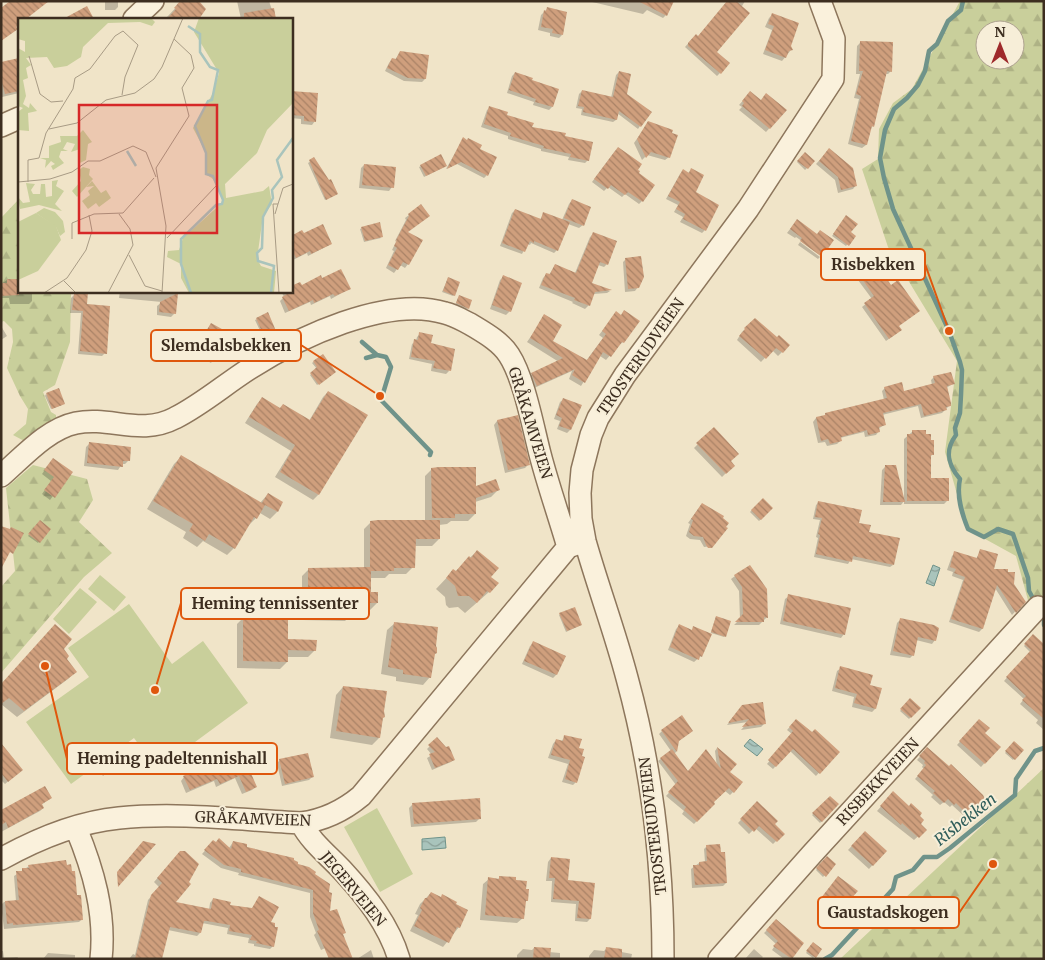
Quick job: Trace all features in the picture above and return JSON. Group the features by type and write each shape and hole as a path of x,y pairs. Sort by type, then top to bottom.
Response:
{"street":[{"path":"135,18 153,1"},
{"name":"TROSTERUDVEIEN","path":"663,959 660,878 648,768 627,677 576,544 581,518 580,493 582,470 591,435 598,418 625,375 748,209 833,79 834,39 820,1"},
{"path":"1,126 18,118"},
{"name":"GRÅKAMVEIEN","path":"1,476 48,436 74,424 95,422 146,426 164,423 186,412 277,351 321,331 350,321 392,311 428,310 445,313 461,319 493,339 509,354 528,406 544,469 576,544 361,796 349,806 331,816 317,821 301,823 180,816 118,818 46,837 1,859"},
{"name":"RISBEKKVEIEN","path":"719,959 812,854 1038,607"},
{"name":"JEGERVEIEN","path":"301,823 313,842 343,872 378,914 389,932 398,959"},
{"path":"76,828 91,868 97,891 102,933 100,959"}],"green space":[{"path":"960,1 1044,1 1044,621 1029,604 1016,556 967,529 945,452 957,361 888,247 862,169 878,159 879,129 893,103 912,89"},
{"path":"18,200 18,292 71,292 70,342 55,385 43,392 51,412 56,415 56,421 28,443 13,435 26,424 28,409 7,368 13,342 12,329 4,321 1,322 1,218"},
{"path":"33,465 87,479 93,500 79,522 112,553 84,577 1,673 1,587 15,571 6,488"},
{"path":"100,575 126,597 114,611 88,589"},
{"path":"80,588 97,602 69,634 53,619"},
{"path":"129,604 172,664 203,641 248,703 157,770 134,738 71,784 26,722 89,677 68,648"},
{"path":"1044,768 1044,959 840,959"},
{"path":"377,808 413,874 380,892 344,827"}],"water":[{"path":"933,565 940,568 934,586 926,583"},
{"path":"750,739 763,749 757,756 744,746"},
{"path":"445,837 446,848 422,850 422,839"}],"building":[{"path":"10,1 49,1 27,18 18,18 18,26 16,27 18,29 1,41 1,8"},
{"path":"180,1 199,1 206,9 200,18 168,18 176,9 174,8"},
{"path":"638,1 674,1 667,16"},
{"path":"727,1 736,1 750,13 717,52 730,63 721,74 688,46 688,43 696,34 698,36"},
{"path":"87,6 93,18 65,18"},
{"path":"547,7 567,12 563,35 552,33 553,29 541,27 544,10 546,11"},
{"path":"274,8 276,18 244,18 244,13"},
{"path":"772,13 799,23 791,46 793,50 789,51 786,58 765,50 774,26 768,24"},
{"path":"860,41 893,42 892,72 887,71 874,127 872,126 867,145 851,141 861,96 856,94 863,71 859,71"},
{"path":"400,51 429,55 426,79 408,78 387,68 392,58 396,59"},
{"path":"18,58 18,91 5,94 1,79 1,62"},
{"path":"619,71 631,74 627,94 652,112 641,127 619,111 617,120 583,112 584,107 578,106 582,90 613,97"},
{"path":"515,72 559,89 553,107 535,102 536,99 509,90"},
{"path":"292,91 318,93 316,122 304,121 304,116 292,115"},
{"path":"750,91 761,100 766,93 787,110 770,129 742,106 744,103 742,101"},
{"path":"489,106 508,112 507,115 534,123 532,127 566,133 565,136 593,142 589,161 570,157 571,154 543,148 544,146 510,136 511,133 484,124"},
{"path":"648,121 673,130 672,133 678,135 670,158 651,152 646,158 637,139"},
{"path":"463,137 482,145 480,149 497,157 488,176 461,162 447,169"},
{"path":"618,147 642,164 638,170 640,171 639,173 655,185 643,202 628,192 625,195 611,185 608,189 594,179"},
{"path":"829,148 853,168 857,186 841,190 838,177 819,161"},
{"path":"805,152 815,161 808,169 797,161"},
{"path":"441,154 447,166 426,176 420,165"},
{"path":"314,157 329,180 331,179 338,194 326,200 309,160"},
{"path":"364,164 396,167 394,188 362,185"},
{"path":"691,168 704,175 696,192 719,205 706,231 683,219 685,214 676,209 680,202 668,196 683,169 689,173"},
{"path":"572,199 591,207 584,226 564,218"},
{"path":"421,204 430,216 408,232 423,240 409,265 403,262 398,270 388,265 397,248 394,246 397,240 395,242 409,216 408,214"},
{"path":"515,209 541,219 543,212 570,222 558,251 534,241 534,243 530,241 525,252 502,243"},
{"path":"846,215 858,224 851,232 856,236 849,246 833,234"},
{"path":"797,219 817,234 820,230 834,240 822,257 800,241 802,238 790,229"},
{"path":"380,222 383,237 365,241 361,227"},
{"path":"323,224 332,244 311,254 310,251 296,258 292,250 292,235 302,230 304,233"},
{"path":"593,232 617,241 608,265 600,262 592,283 612,290 595,292 590,306 541,285 546,273 550,274 555,264 576,273"},
{"path":"641,256 644,277 639,288 628,289 625,258"},
{"path":"874,260 891,285 898,280 920,311 899,326 902,330 889,339 864,303 874,296 857,272"},
{"path":"341,269 351,289 335,296 333,294 314,303 313,300 289,311 282,297 287,294 286,292 292,292 292,286 300,282 302,285 321,275 322,278"},
{"path":"503,275 522,283 511,312 492,305"},
{"path":"448,277 460,282 455,296 443,291"},
{"path":"7,279 18,279 19,295 1,296 1,283 7,283"},
{"path":"88,292 87,304 110,306 107,354 80,351 83,311 72,310 74,294"},
{"path":"178,293 176,314 159,312 160,302"},
{"path":"459,295 472,300 469,309 456,303"},
{"path":"624,310 640,321 611,357 603,352 585,383 572,375 575,369 537,386 531,373 563,358 530,338 544,314 562,325 553,341 587,360 606,334 602,331 616,311 621,315"},
{"path":"268,312 276,331 264,336 256,318"},
{"path":"755,318 777,337 779,335 790,345 783,353 776,348 766,359 739,336 744,328"},
{"path":"211,323 231,334 215,360 202,353 205,347 199,343"},
{"path":"419,332 433,335 431,343 455,349 451,371 433,368 435,361 411,357 414,339 418,340"},
{"path":"323,354 336,372 319,385 310,373 317,367 313,361"},
{"path":"951,372 955,384 947,386 951,406 946,407 947,410 924,416 921,404 883,413 886,425 879,427 880,432 868,435 867,430 841,437 842,441 830,444 828,439 821,441 816,417 825,415 825,413 887,398 884,387 902,382 904,391 935,383 933,376"},
{"path":"59,388 65,404 52,409 46,393"},
{"path":"328,391 368,415 319,495 280,472 295,445 249,417 262,397 280,408 283,404 310,420"},
{"path":"563,398 582,405 571,430 559,426 562,418 556,415"},
{"path":"518,415 530,465 508,470 497,420"},
{"path":"714,427 739,454 731,461 735,466 726,474 696,443"},
{"path":"912,430 926,430 926,434 931,434 931,440 934,440 934,455 931,455 931,478 949,478 949,501 907,501 907,434 912,434"},
{"path":"89,442 131,447 130,461 123,461 123,467 87,463"},
{"path":"181,455 262,503 268,493 283,502 278,512 265,505 257,519 254,517 235,549 209,534 205,541 189,531 193,524 153,501"},
{"path":"53,458 73,472 55,498 44,490 54,477 44,470"},
{"path":"885,465 896,465 905,502 883,502"},
{"path":"476,467 476,486 496,479 500,490 476,498 476,514 455,514 455,518 432,518 431,468"},
{"path":"763,498 773,508 761,520 751,510"},
{"path":"818,501 862,510 859,523 871,525 869,532 900,538 894,565 853,556 852,562 816,554 822,518 815,517"},
{"path":"702,503 724,516 723,518 729,523 726,527 728,528 712,548 708,548 703,537 694,536 689,532 693,520 691,519"},
{"path":"40,520 51,529 40,543 28,534"},
{"path":"440,520 440,539 416,539 415,568 394,568 394,571 371,571 371,592 378,592 378,603 353,603 353,614 308,613 308,568 370,567 370,521"},
{"path":"1,526 10,529 11,527 24,533 13,554 10,552 1,569"},
{"path":"980,549 998,554 994,569 1008,569 1008,572 1015,572 1014,584 1026,602 1016,613 997,585 983,629 951,619 965,577 954,573 956,569 950,567 954,551 977,558"},
{"path":"477,550 499,568 491,577 499,583 490,593 487,591 477,603 469,596 458,596 455,586 446,578 453,569 456,571"},
{"path":"750,565 767,589 768,618 764,617 764,622 735,622 743,614 742,587 734,575"},
{"path":"788,594 851,608 845,635 783,621"},
{"path":"575,607 582,625 567,631 559,613"},
{"path":"288,615 288,639 317,640 316,651 288,650 288,662 243,661 243,616"},
{"path":"716,616 731,621 726,637 711,632"},
{"path":"900,618 934,625 939,628 936,641 918,637 914,656 893,651"},
{"path":"394,622 438,627 437,653 435,654 431,678 403,674 403,670 388,667"},
{"path":"55,624 72,639 64,649 69,656 67,659 77,672 24,711 9,698 1,704 1,684"},
{"path":"679,624 692,630 693,626 712,634 699,660 670,647"},
{"path":"1033,634 1044,644 1044,719 1022,700 1026,696 1006,677 1031,650 1024,644"},
{"path":"533,641 566,656 557,675 524,661"},
{"path":"840,666 873,675 870,685 882,688 876,709 854,703 857,694 835,688"},
{"path":"343,686 387,691 385,717 383,718 380,738 336,731"},
{"path":"910,698 921,708 911,718 900,709"},
{"path":"763,702 766,724 742,727 749,719 728,723 742,705"},
{"path":"682,715 693,731 679,741 677,752 661,730"},
{"path":"796,719 812,732 815,729 840,752 820,774 793,749 776,767 768,760 793,731 789,727"},
{"path":"979,719 990,728 985,733 1001,747 985,764 959,741"},
{"path":"564,735 582,739 579,748 584,749 582,756 585,757 577,783 565,779 570,760 551,755 556,739 563,741"},
{"path":"437,737 446,747 449,746 455,760 435,768 429,754 435,752 428,745"},
{"path":"1014,741 1024,750 1015,760 1005,751"},
{"path":"1,743 23,770 8,782 1,773"},
{"path":"717,747 737,764 730,772 743,782 734,793 729,788 697,822 684,810 686,807 668,792 678,781 660,758 672,749 688,771 706,749 721,769"},
{"path":"927,747 949,766 951,764 983,795 985,799 975,810 973,808 967,814 956,803 954,805 948,799 944,803 933,793 935,791 917,776 926,765 925,761 919,756"},
{"path":"242,753 257,787 246,792 239,776 220,784 217,779 190,790 183,776 196,770 197,773"},
{"path":"308,753 314,777 285,784 279,759"},
{"path":"109,759 115,767 105,775 98,767"},
{"path":"45,786 52,798 42,804 44,808 8,828 6,822 1,825 1,810"},
{"path":"893,791 909,806 911,803 922,813 920,816 924,820 921,824 927,830 919,838 880,806"},
{"path":"830,796 839,804 822,822 812,813"},
{"path":"480,798 481,819 414,824 412,803"},
{"path":"757,801 778,821 775,824 785,834 777,842 759,826 754,832 740,819"},
{"path":"865,831 887,851 873,866 851,846"},
{"path":"219,838 231,849 233,841 247,844 247,847 294,858 298,864 309,867 316,872 315,874 330,884 329,892 332,893 330,911 337,909 346,933 343,934 353,959 329,959 317,931 319,930 313,913 313,890 241,872 241,869 224,865 204,850 213,840 216,842"},
{"path":"143,841 156,844 118,887 117,872"},
{"path":"720,844 721,852 725,852 727,883 695,885 693,865 699,865 699,862 707,861 706,845"},
{"path":"180,851 185,851 199,864 189,882 191,884 176,902 211,909 213,898 231,902 230,905 252,908 259,896 279,907 271,922 275,923 275,927 278,927 274,947 250,940 252,935 229,931 230,925 204,921 201,933 170,927 162,959 135,959 151,895 162,883 157,878"},
{"path":"827,856 836,864 826,877 816,868"},
{"path":"551,857 570,859 568,880 595,883 591,919 577,918 579,901 553,899 555,878 549,878"},
{"path":"66,860 67,865 71,864 72,871 75,871 77,895 81,895 83,920 7,924 5,901 19,900 16,871 22,871 22,868 29,868 28,865"},
{"path":"499,876 516,877 516,880 527,881 526,889 529,889 524,919 485,915 488,877 499,879"},
{"path":"838,876 858,891 849,901 854,905 845,917 838,912 835,916 827,910 830,906 821,898"},
{"path":"431,892 441,897 442,894 468,910 460,928 457,927 449,943 414,926 422,910 420,908 425,898"},
{"path":"776,919 804,943 792,959 773,946 778,941 766,930"},
{"path":"813,942 822,949 816,958 806,951"},
{"path":"534,947 551,948 550,959 533,959"},
{"path":"606,947 622,949 622,959 604,959"}],"waterway":[{"name":"Risbekken","path":"963,1 961,10 948,21 937,44 929,51 925,71 918,85 894,109 885,130 880,158 893,209 949,331 962,370 960,413 955,428 956,435 950,447 949,458 960,479 960,505 968,529 984,537 998,529 1013,534 1028,578 1029,591 1035,602"},
{"path":"362,342 377,355 386,357 391,367 381,400 431,452 430,455"},
{"path":"366,358 377,355"},
{"name":"Risbekken","path":"1044,617 1044,625"},
{"name":"Risbekken","path":"825,959 832,955 893,889 896,877 913,870 924,857 937,857 1015,795 1016,779 1035,751 1044,748"}],"place":[{"name":"Risbekken","path":"949,331"},
{"name":"Slemdalsbekken","path":"380,396"},
{"name":"Heming padeltennishall","path":"45,666"},
{"name":"Heming tennissenter","path":"155,690"},
{"name":"Gaustadskogen","path":"993,864"}]}
